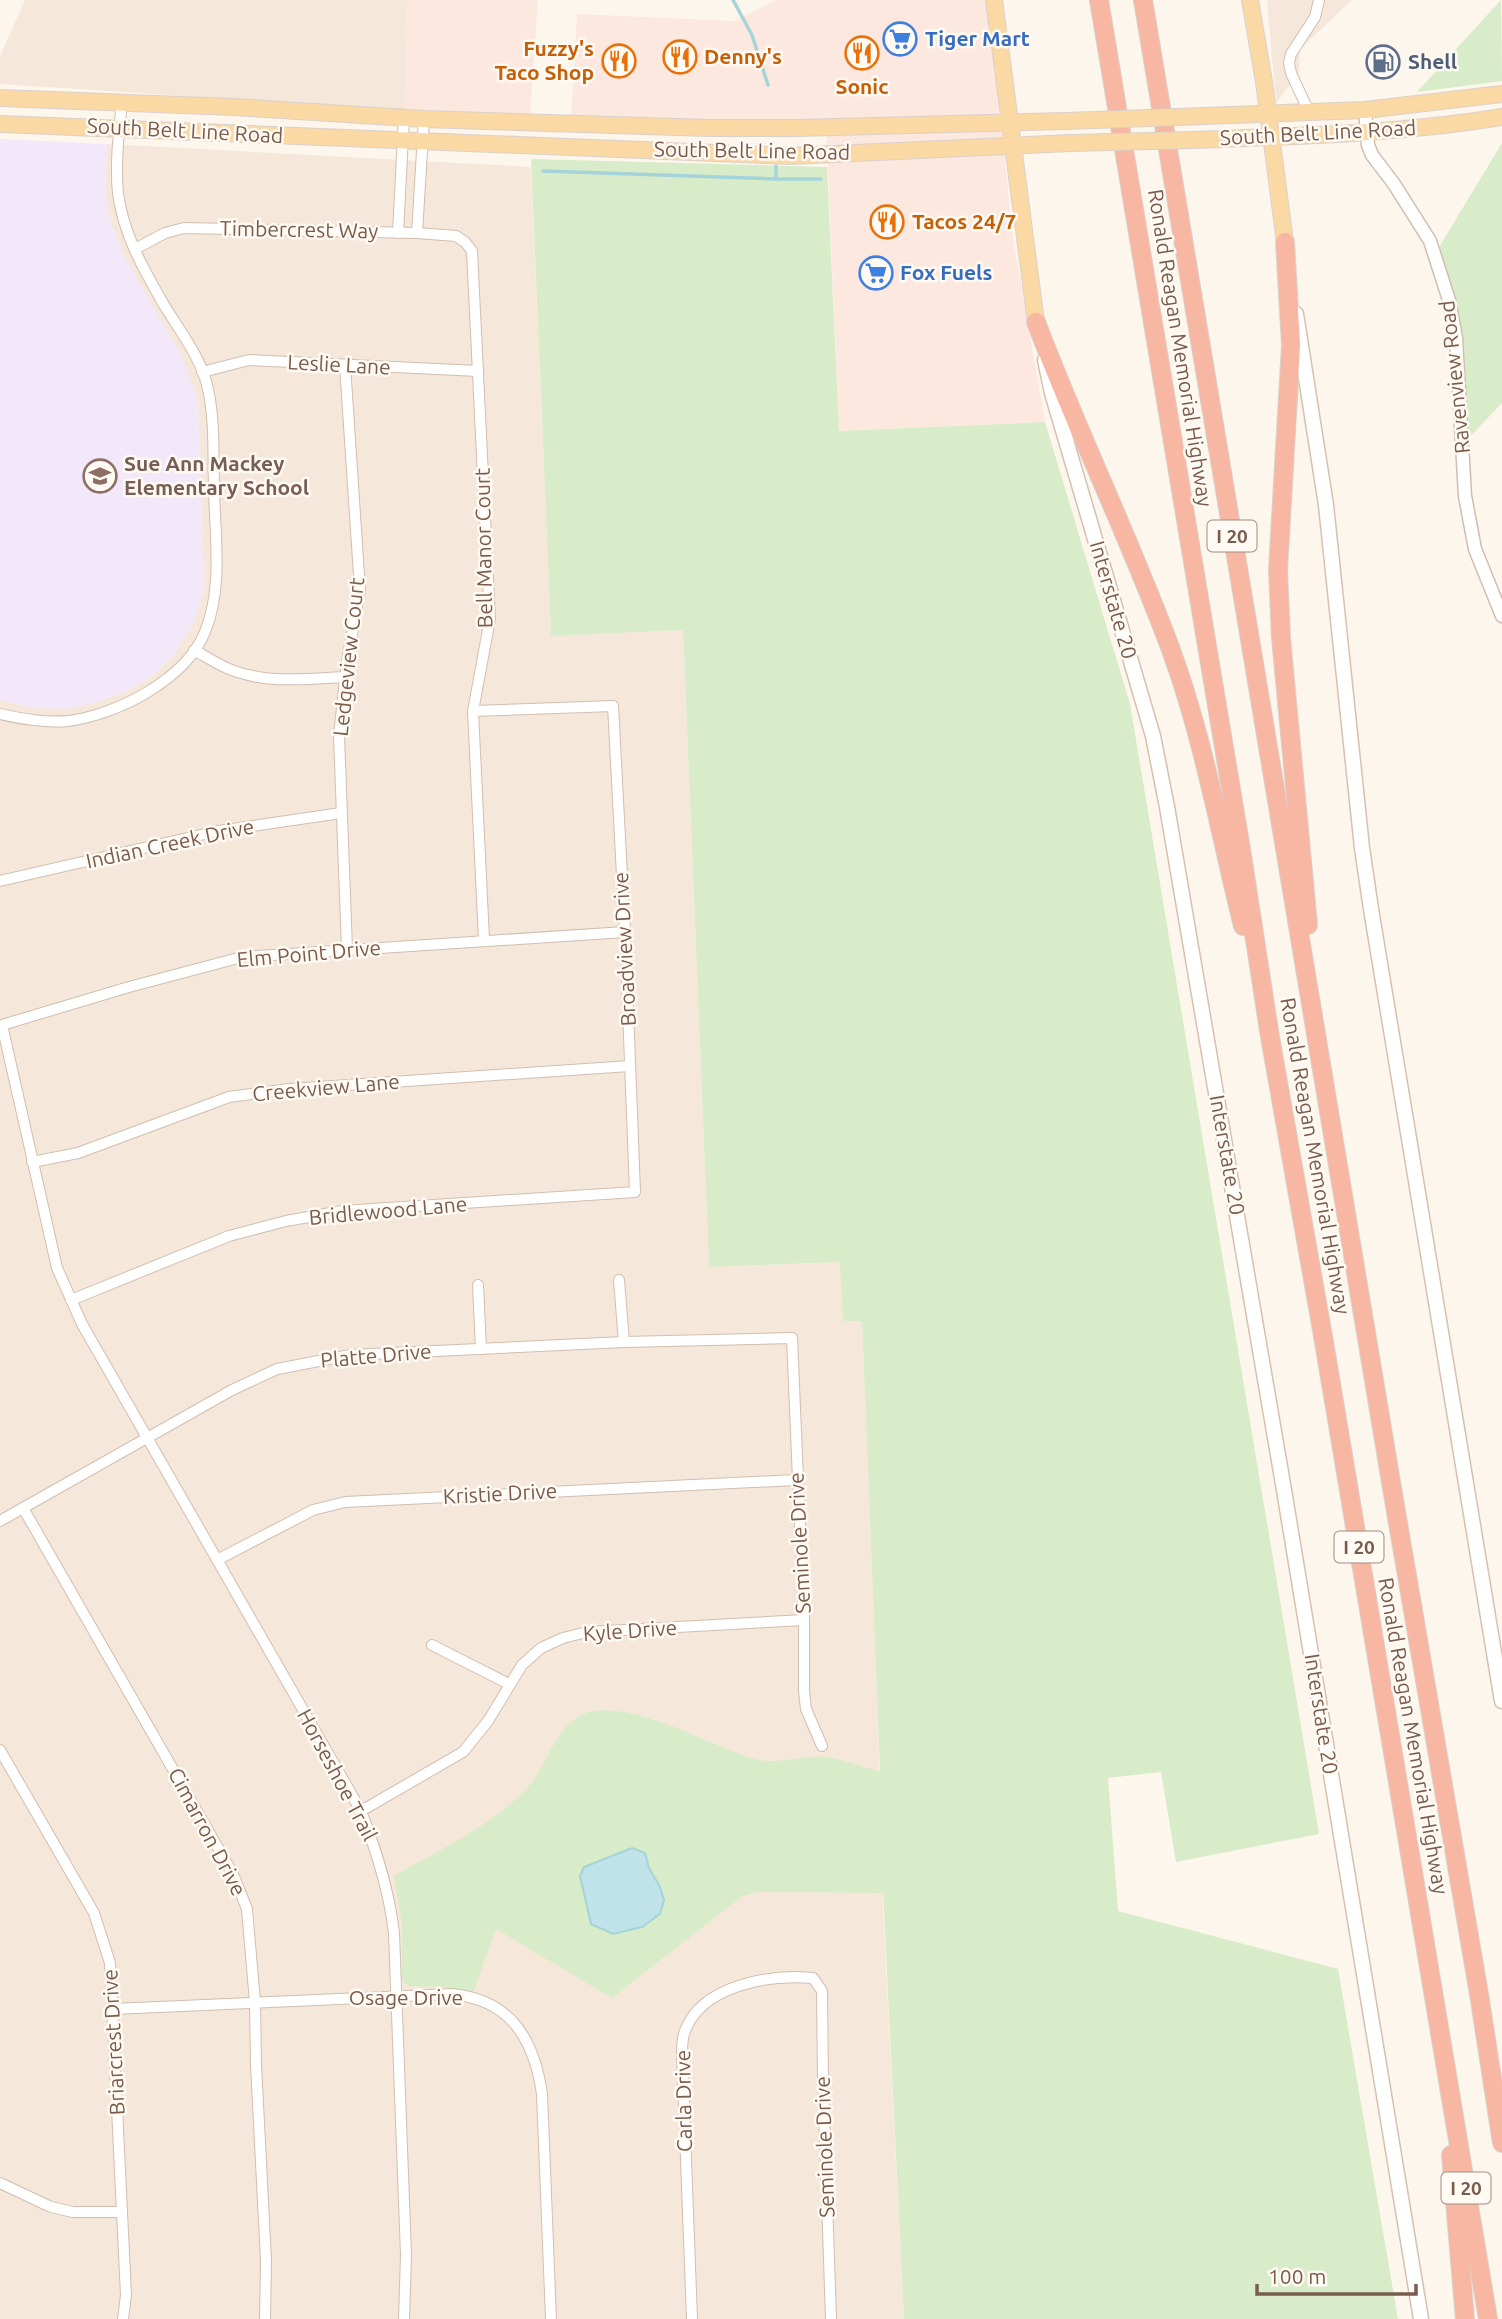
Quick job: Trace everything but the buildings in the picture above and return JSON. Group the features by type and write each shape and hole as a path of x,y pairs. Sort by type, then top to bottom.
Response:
{"highway":[{"name":"Ronald Reagan Memorial Highway","path":"1099,0 1270,1037 1317,1300 1488,2319"},
{"name":"Ronald Reagan Memorial Highway","path":"1143,0 1502,2143"},
{"path":"1285,242 1290,345 1278,570 1281,638 1322,1072"},
{"path":"1037,322 1167,639 1193,715 1270,1037"},
{"path":"1479,1994 1502,2080"},
{"path":"1444,2058 1465,2319"}],"main road":[{"name":"Interstate 20","path":"994,0 1037,322 1052,393 1153,736 1167,807 1282,1476 1421,2319"},
{"path":"1250,0 1325,505 1371,909 1502,1701"},
{"name":"South Belt Line Road","path":"0,98 424,119 709,128 1066,121 1365,110 1502,94"},
{"name":"South Belt Line Road","path":"0,124 790,156 1367,133 1454,125 1502,117"},
{"path":"642,126 642,149"},
{"path":"837,127 838,154"},
{"path":"708,151 709,128"}],"street":[{"path":"1309,111 1291,74 1289,63 1291,54 1315,17 1319,0"},
{"path":"0,714 33,721 70,721 110,709 148,693 176,673 194,650 205,632 214,602 216,572 212,419 208,387 197,361 141,265 124,222 118,191 121,103"},
{"name":"Ravenview Road","path":"1365,110 1372,155 1430,241 1449,300 1455,338 1467,507 1475,549 1502,617"},
{"path":"398,233 404,117"},
{"path":"417,233 424,119"},
{"name":"Timbercrest Way","path":"135,249 165,233 184,228 417,233 456,236 465,242"},
{"name":"Bell Manor Court","path":"465,242 472,251 490,619 473,711 484,940"},
{"name":"Leslie Lane","path":"202,372 249,360 478,371"},
{"name":"Ledgeview Court","path":"345,365 360,590 345,677 339,736 347,949"},
{"path":"194,650 229,669 258,677 345,677"},
{"name":"Broadview Drive","path":"473,711 612,706 625,932 635,1192"},
{"name":"Indian Creek Drive","path":"0,881 218,831 341,813"},
{"name":"Elm Point Drive","path":"2,1025 128,987 242,957 625,932"},
{"name":"Horseshoe Trail","path":"2,1025 57,1268 71,1300 82,1324 361,1811 377,1851 390,1899 394,1933 406,2255 404,2319"},
{"name":"Creekview Lane","path":"33,1162 78,1153 229,1097 289,1089 630,1066"},
{"name":"Bridlewood Lane","path":"71,1300 229,1236 342,1210 635,1192"},
{"path":"619,1280 624,1342"},
{"path":"478,1285 481,1349"},
{"name":"Platte Drive","path":"0,1521 232,1390 277,1369 349,1355 624,1342 792,1338"},
{"name":"Seminole Drive","path":"792,1338 806,1709 822,1746"},
{"name":"Kristie Drive","path":"217,1560 313,1510 345,1502 796,1480"},
{"name":"Cimarron Drive","path":"23,1508 233,1874 247,1909 255,2002 265,2319"},
{"name":"Kyle Drive","path":"361,1811 463,1752 488,1721 522,1665 541,1648 562,1638 587,1632 804,1620"},
{"path":"432,1645 509,1684"},
{"name":"Briarcrest Drive","path":"0,1751 94,1913 110,1963 122,2212 125,2295 123,2319"},
{"name":"Carla Drive","path":"692,2319 682,2053 684,2034 689,2022 701,2008 726,1991 750,1981 795,1976 813,1978"},
{"name":"Seminole Drive","path":"813,1978 822,1991 831,2319"},
{"name":"Osage Drive","path":"113,2008 452,1994 469,1996 496,2006 522,2035 539,2072 551,2319"},
{"path":"0,2183 51,2207 73,2211 122,2212"}],"shaded area":[{"path":"25,0 408,0 405,110 0,84 0,56"},
{"path":"408,0 538,0 530,115 405,110"},
{"path":"776,0 988,0 1013,238 1045,422 839,431 826,123 571,118 577,14 734,21"},
{"path":"1267,0 1352,0 1300,49 1299,73 1276,103"},
{"name":"Sue Ann Mackey Elementary School","path":"0,139 107,144 105,195 111,224 124,256 180,353 198,399 204,589 194,623 173,656 152,676 126,691 66,709 34,708 0,700"},
{"path":"107,144 531,167 551,635 683,630 709,1267 841,1262 843,1321 862,1320 883,1909 904,2319 0,2319 0,700 34,708 96,702 126,691 152,676 204,589 198,399 124,256 111,224 105,195"}],"green space":[{"path":"1501,0 1502,81 1417,92"},
{"path":"1502,143 1502,403 1466,441 1438,249"},
{"path":"531,159 827,167 839,431 1045,422 1130,704 1319,1834 1176,1862 1161,1772 1108,1778 1118,1911 1338,1969 1398,2319 904,2319 883,1893 757,1892 741,1897 612,1998 496,1929 473,1993 442,1987 409,1986 402,1980 402,1925 394,1876 464,1837 513,1802 534,1780 561,1733 576,1718 595,1711 617,1711 667,1724 759,1760 828,1757 880,1771 862,1321 843,1321 840,1262 709,1267 683,630 551,636"}],"water":[{"path":"632,1848 645,1853 664,1900 660,1914 642,1927 613,1934 591,1924 580,1876 584,1867"}],"waterway":[{"path":"733,0 752,35 768,85"},
{"path":"776,166 776,179 821,179"},
{"path":"543,171 776,179"}],"place":[{"name":"Tiger Mart","path":"900,39"},
{"name":"Sonic","path":"862,53"},
{"name":"Denny's","path":"680,57"},
{"name":"Fuzzy's Taco Shop","path":"619,61"},
{"name":"Shell","path":"1383,62"},
{"name":"Tacos 24/7","path":"887,222"},
{"name":"Fox Fuels","path":"876,273"},
{"name":"Sue Ann Mackey Elementary School","path":"100,476"}]}
